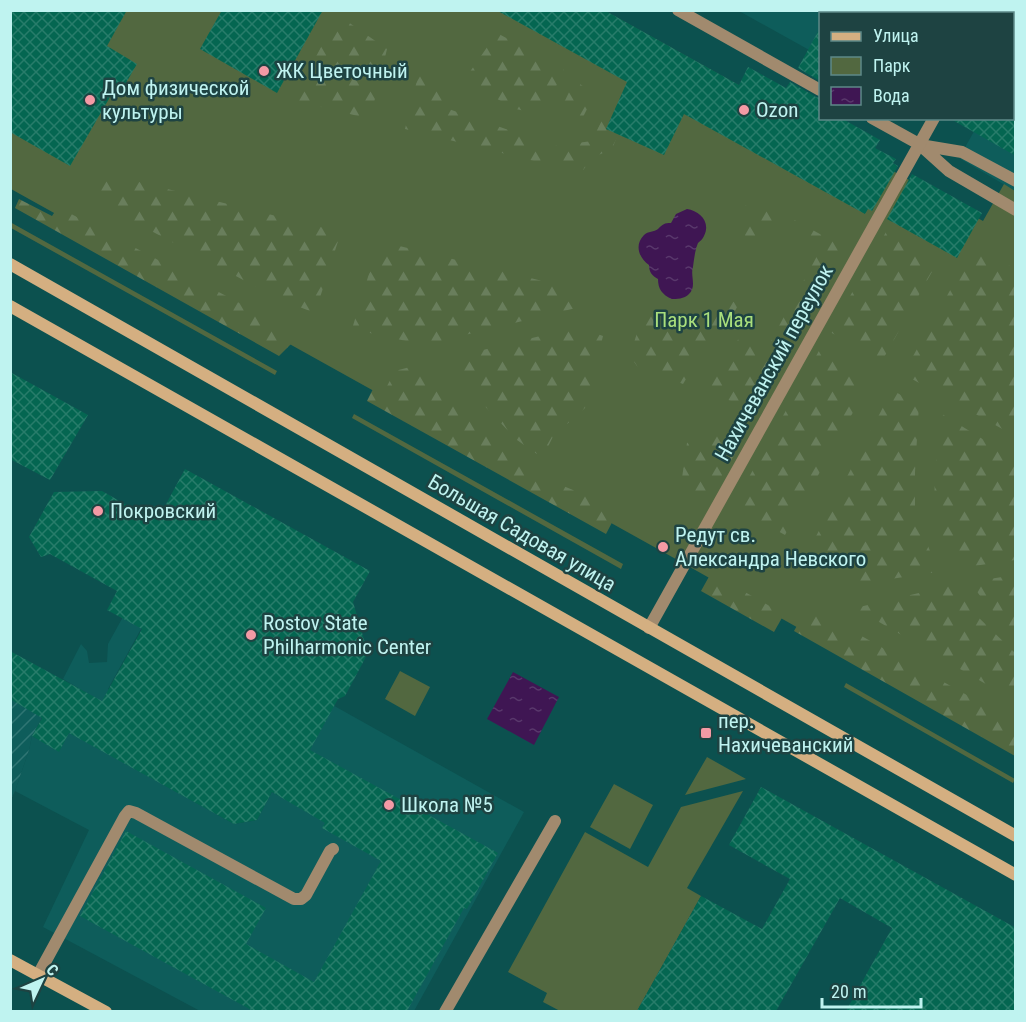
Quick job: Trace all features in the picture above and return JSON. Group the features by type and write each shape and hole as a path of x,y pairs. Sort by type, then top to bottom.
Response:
{"main road":[{"name":"Большая Садовая улица","path":"10,264 1016,836"},
{"path":"10,306 1016,875"},
{"path":"10,960 106,1011"}],"street":[{"path":"678,10 819,89"},
{"path":"876,120 919,144 949,171 1016,210"},
{"name":"Нахичеванский переулок","path":"649,628 933,120"},
{"path":"919,144 962,152 1016,181"},
{"path":"38,975 129,812 136,813 294,899 301,899 306,895 333,849"},
{"path":"445,1011 555,821"}],"shaded area":[{"path":"739,11 966,11 819,12 819,55"},
{"path":"1015,59 1015,191 959,158 980,120 1014,120"},
{"name":"Школа №5","path":"134,597 153,607 108,689 121,697 94,746 234,824 257,820 272,792 283,798 329,703 524,812 414,1011 202,1012 43,927 89,830 15,791 32,736 59,751 90,695 63,679 81,644 87,651 89,663 107,662 108,644"},
{"path":"11,661 56,691 32,736 11,799"}],"green space":[{"name":"Парк 1 Мая","path":"10,11 605,11 983,221 1004,184 1015,191 1015,750 11,189"},
{"path":"338,15 387,49 370,119 293,100"},
{"path":"497,33 564,69 543,115 516,109 482,91 467,76"},
{"path":"419,72 443,91 443,107 537,140 544,159 538,162 405,129"},
{"path":"575,80 594,95 583,117 556,119"},
{"path":"606,111 624,119 612,149 594,157 583,170 556,167 555,146 592,141"},
{"path":"107,174 341,232 315,313 279,299 95,201"},
{"path":"19,199 52,216 58,207 300,335 279,356 15,208"},
{"path":"730,203 780,212 847,249 757,410 702,391 717,363 728,354 742,334 767,348 822,247 779,223 763,222 758,226 754,243 746,240 741,216"},
{"path":"10,222 277,371 275,375 11,228"},
{"path":"886,232 938,261 882,361 830,332"},
{"path":"379,241 579,290 576,308 424,345 352,329"},
{"path":"975,246 1015,269 1015,436 903,374"},
{"path":"731,301 739,303 728,325 715,341 704,349 683,384 637,366 630,356 640,326 651,312 694,324 712,318"},
{"path":"578,327 603,336 585,408 567,424 560,422 545,453 537,454 517,440 441,360"},
{"path":"820,349 872,378 785,535 733,506"},
{"path":"421,364 509,458 527,471 619,509 606,534 367,401 376,383 386,388 395,371"},
{"path":"892,390 919,405 915,513 930,551 944,571 857,584 820,563 811,546"},
{"path":"354,414 623,564 621,569 352,418"},
{"path":"942,414 1015,459 1015,560 960,568 944,545 934,509 935,472"},
{"path":"699,436 719,436 737,450 705,505 693,499 681,485 687,443"},
{"path":"711,573 784,614 774,632 701,591"},
{"path":"1016,575 1015,632 986,604 970,582"},
{"path":"953,585 975,614 1015,653 1015,701 855,608"},
{"path":"808,606 1015,722 1015,756 794,631"},
{"path":"400,671 430,687 415,716 385,699"},
{"path":"846,683 1015,779 1013,783 844,687"},
{"path":"707,757 746,779 685,795"},
{"path":"614,784 653,805 630,849 590,827"},
{"path":"743,791 687,888 701,896 637,1011 560,1011 543,1002 547,993 508,972 585,832 648,867 681,807"}],"water":[{"path":"687,209 703,218 706,231 696,249 691,291 683,298 671,299 661,291 658,279 651,274 649,265 640,255 639,243 646,234 664,224 671,223 676,214"},
{"path":"513,672 559,697 534,745 487,719"}],"building":[{"path":"10,10 127,10 107,46 137,64 123,88 117,85 70,166 10,132"},
{"name":"ЖК Цветочный","path":"222,10 323,10 277,93 200,49"},
{"path":"496,10 604,10 739,85 748,67 786,88 790,82 819,98 819,120 845,120 880,140 875,148 896,159 893,163 898,166 872,211 868,209 865,214 684,114 664,155 606,129 627,82"},
{"path":"819,30 819,80 798,68"},
{"path":"1016,118 1016,156 953,120 1014,120"},
{"path":"912,174 982,213 957,258 887,219"},
{"path":"10,372 88,415 50,480 10,459"},
{"path":"185,469 370,571 353,602 368,653 345,696 338,699 310,750 498,853 467,909 464,908 407,1011 253,1011 80,916 126,831 266,908 246,944 314,982 381,861 322,828 325,823 272,792 257,820 234,824 69,733 59,752 32,736 42,718 10,699 10,651 102,701 142,629 107,610 117,591 50,554 41,557 29,537 54,492 102,491 130,507 165,506"},
{"path":"761,787 1016,928 1016,1011 846,1011 892,928 840,898 776,1011 637,1011 701,896 762,929 790,879 729,845"}],"place":[{"name":"ЖК Цветочный","path":"264,71"},
{"name":"Дом физической культуры","path":"90,100"},
{"name":"Ozon","path":"744,110"},
{"name":"Покровский","path":"98,511"},
{"name":"Редут св. Александра Невского","path":"663,547"},
{"name":"Rostov State Philharmonic Center","path":"251,635"},
{"name":"пер. Нахичеванский","path":"706,733"},
{"name":"Школа №5","path":"389,805"}]}
